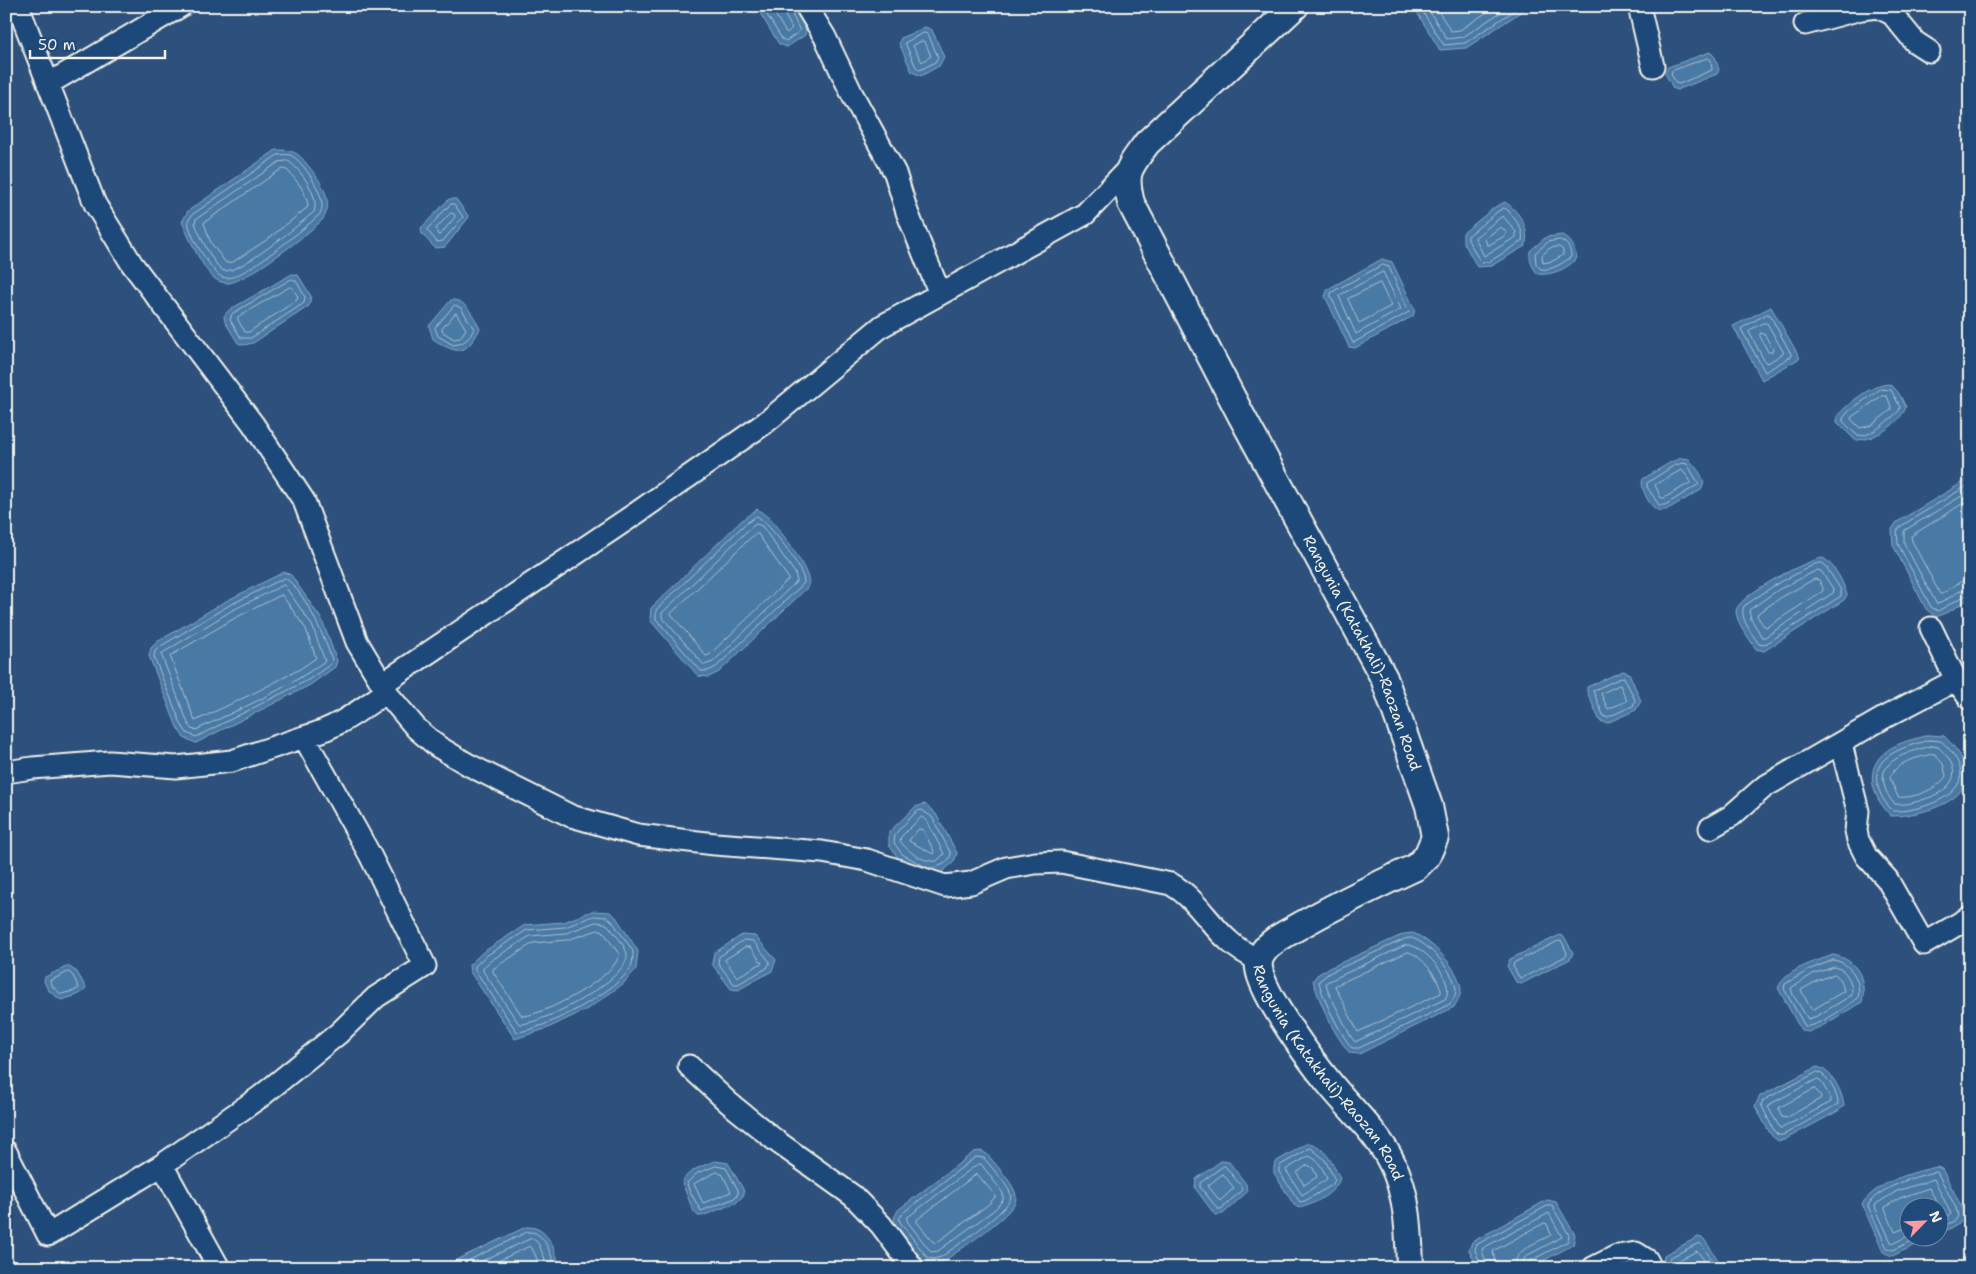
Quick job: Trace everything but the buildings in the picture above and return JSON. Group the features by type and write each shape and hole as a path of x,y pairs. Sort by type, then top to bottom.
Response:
{"main road":[{"path":"1129,168 1147,143 1295,6"},
{"name":"Rangunia (Katakhali)-Raozan Road","path":"1129,168 1127,179 1131,203 1245,423 1384,678 1429,806 1435,837 1427,856 1416,866 1326,910 1274,941 1264,950 1259,960 1259,970 1266,988 1303,1049 1330,1084 1367,1126 1392,1161 1402,1186 1408,1231 1410,1268"}],"street":[{"path":"18,6 95,204 132,264 253,424 304,501 357,642 384,688 416,728 437,746 469,766 571,816 638,835 715,844 822,852 866,860 945,886 971,882 1006,868 1044,862 1061,862 1170,884 1181,890 1202,909 1227,940 1239,950 1259,960"},
{"path":"48,84 181,6"},
{"path":"806,6 825,37 852,94 894,173 907,212 940,294"},
{"path":"1639,6 1654,66"},
{"path":"1805,24 1861,9 1877,7 1892,14 1915,42 1929,50"},
{"path":"6,772 110,762 176,767 232,761 327,730 349,718 384,688 765,423 882,326 1085,214 1129,168"},
{"path":"1931,628 1956,680 1970,699"},
{"path":"1710,828 1730,816 1764,787 1887,716 1956,680"},
{"path":"6,1152 48,1235 162,1165 260,1097 338,1033 376,997 425,966 370,855 304,738"},
{"path":"1841,744 1858,811 1856,831 1858,840 1869,860 1887,879 1924,944 1970,917"},
{"path":"689,1066 729,1103 774,1140 853,1196 881,1225 913,1268"},
{"path":"162,1165 219,1268"},
{"path":"1593,1268 1617,1256 1636,1253 1647,1260 1651,1268"}],"water":[{"path":"759,6 792,6 806,30 805,35 787,47 779,44 758,10"},
{"path":"1413,6 1530,6 1466,48 1440,50"},
{"path":"925,27 932,30 944,57 939,66 921,76 912,72 899,43 901,38"},
{"path":"1710,52 1715,57 1719,70 1717,74 1677,90 1673,88 1665,73 1668,67"},
{"path":"276,150 296,153 313,172 320,182 327,199 326,214 322,220 304,235 248,275 228,283 219,281 207,270 182,222 188,211"},
{"path":"449,199 456,199 469,217 445,247 435,248 422,234 421,228"},
{"path":"1505,202 1515,210 1525,227 1525,246 1491,266 1477,267 1463,241 1463,233 1495,207"},
{"path":"1562,235 1572,244 1577,258 1559,270 1548,274 1538,274 1531,264 1530,251 1546,237"},
{"path":"1382,259 1392,262 1415,310 1413,316 1355,348 1349,347 1325,296 1328,289"},
{"path":"292,274 298,275 311,296 309,306 253,343 244,345 238,343 225,322 224,316 229,310"},
{"path":"451,300 461,302 465,306 480,329 470,344 460,350 449,348 433,339 429,326"},
{"path":"1771,307 1800,358 1762,380 1733,326"},
{"path":"1888,384 1901,397 1906,407 1903,413 1885,430 1870,438 1855,440 1837,422 1837,416 1867,391"},
{"path":"1682,458 1689,459 1698,470 1703,486 1701,490 1666,510 1658,510 1646,496 1642,482 1643,479 1671,462"},
{"path":"1970,478 1970,598 1950,611 1936,617 1926,609 1893,545 1892,529 1897,522"},
{"path":"757,509 770,519 794,551 805,571 809,586 719,672 709,677 698,676 650,620 651,608 741,521"},
{"path":"1823,558 1835,569 1844,585 1847,595 1844,600 1764,651 1756,649 1738,621 1736,611 1739,604 1774,579"},
{"path":"284,572 291,575 322,620 337,661 335,667 310,685 196,743 184,738 177,727 149,656 151,648 157,642 226,601"},
{"path":"1623,671 1629,673 1641,701 1636,710 1607,723 1600,721 1587,692 1587,687"},
{"path":"1928,735 1944,736 1953,745 1964,763 1966,770 1965,783 1953,798 1933,809 1891,816 1875,792 1873,774 1875,765 1880,757 1892,747"},
{"path":"925,804 936,814 957,853 954,862 942,872 927,873 898,858 889,845 889,832 915,807"},
{"path":"592,911 610,912 616,917 638,951 636,969 623,984 589,1008 548,1028 515,1039 470,972 469,965 483,952 525,925 564,922"},
{"path":"1413,933 1436,948 1450,964 1461,989 1458,1001 1454,1007 1359,1054 1350,1053 1328,1019 1313,981 1317,975 1327,969 1404,934"},
{"path":"742,935 755,936 776,960 772,971 738,990 731,989 712,964 714,953"},
{"path":"1560,935 1565,938 1573,953 1570,959 1521,984 1516,982 1507,966 1510,959"},
{"path":"1833,955 1848,961 1858,972 1863,986 1862,1002 1822,1026 1808,1032 1801,1030 1778,988 1782,981 1794,971"},
{"path":"68,966 77,972 86,988 78,995 61,1000 48,990 44,981 45,977"},
{"path":"1817,1067 1832,1077 1841,1094 1844,1106 1784,1140 1778,1141 1771,1135 1755,1106 1760,1096"},
{"path":"1308,1143 1319,1147 1324,1152 1340,1178 1334,1189 1323,1198 1299,1208 1294,1205 1274,1173 1274,1166 1277,1161"},
{"path":"981,1151 987,1154 1005,1175 1013,1188 1016,1199 1013,1206 996,1223 943,1262 933,1265 923,1261 895,1224 894,1218 898,1210 974,1152"},
{"path":"715,1161 728,1163 743,1189 744,1195 736,1203 698,1216 693,1210 682,1183 691,1172"},
{"path":"1221,1161 1229,1162 1246,1184 1247,1192 1223,1214 1215,1215 1195,1188 1196,1179"},
{"path":"1937,1167 1942,1169 1961,1206 1964,1217 1959,1224 1948,1230 1948,1196 1898,1196 1898,1246 1914,1246 1892,1256 1883,1252 1862,1204 1869,1196 1886,1184 1917,1172"},
{"path":"1547,1200 1556,1202 1575,1235 1573,1245 1529,1268 1478,1268 1469,1250 1472,1242"},
{"path":"526,1227 540,1230 550,1240 561,1268 445,1268 456,1260"},
{"path":"1698,1237 1704,1239 1718,1260 1717,1265 1711,1268 1666,1268 1663,1263 1664,1255"}]}
